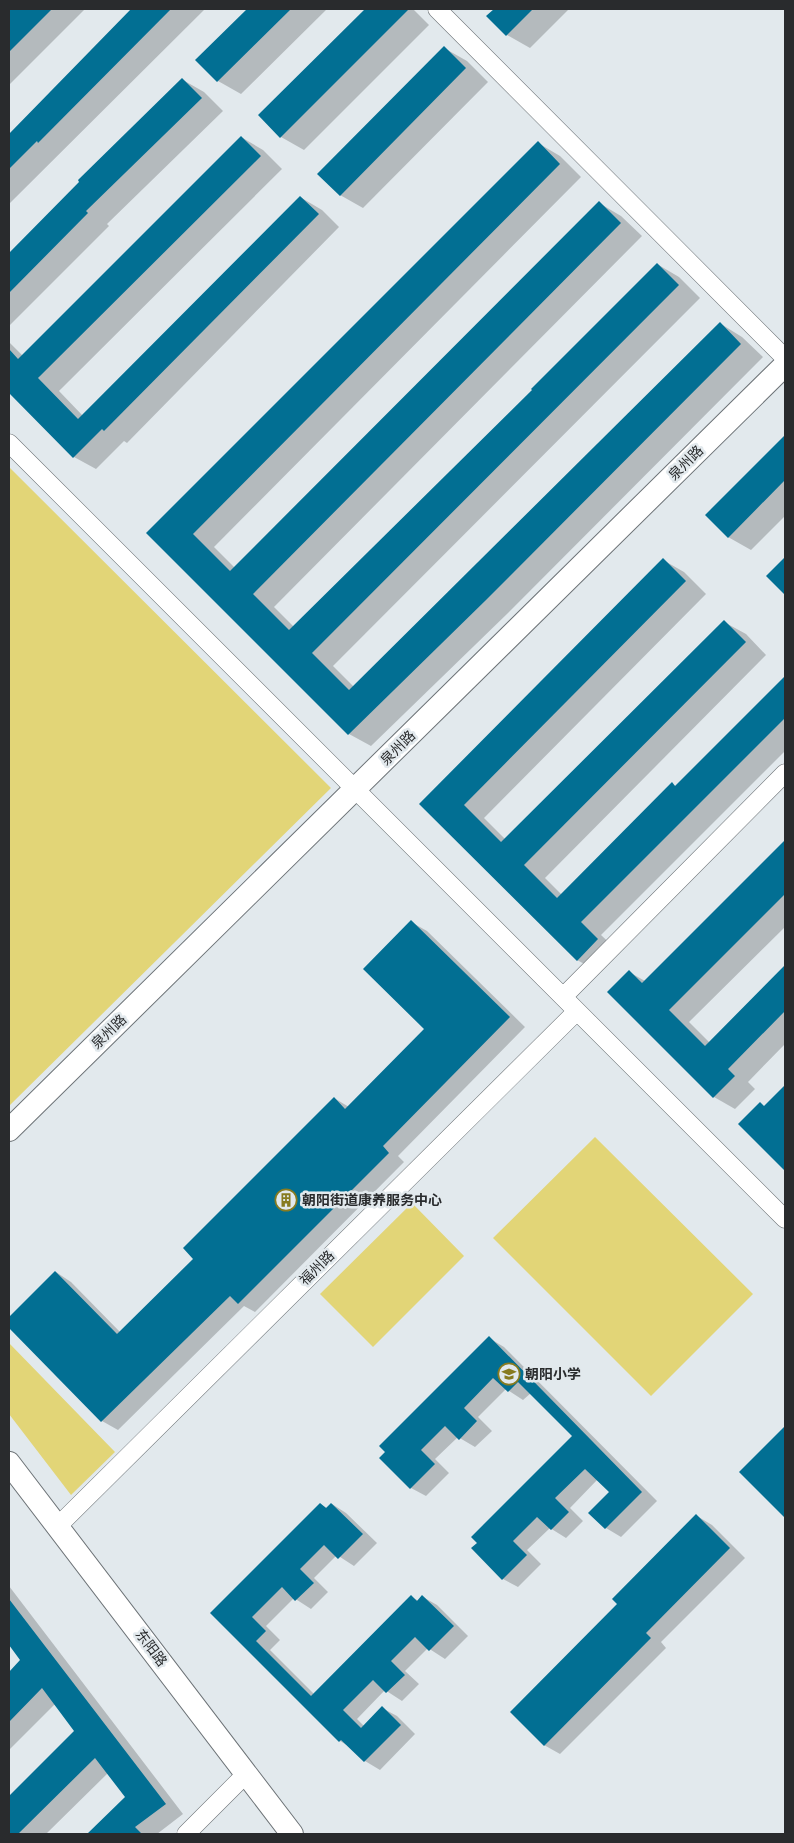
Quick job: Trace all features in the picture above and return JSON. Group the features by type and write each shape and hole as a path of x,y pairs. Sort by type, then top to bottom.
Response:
{"street":[{"path":"437,9 785,358"},
{"name":"泉州路","path":"9,1130 785,365"},
{"path":"9,443 785,1219"},
{"path":"563,997 785,773"},
{"name":"福州路","path":"58,1526 577,1010"},
{"name":"东阳路","path":"9,1462 292,1834"},
{"path":"186,1834 246,1774"}],"shaded area":[{"path":"9,467 331,788 9,1106"},
{"path":"595,1137 753,1294 651,1396 493,1238"},
{"path":"412,1203 464,1256 373,1347 320,1294"},
{"path":"9,1343 115,1452 71,1495 9,1414"}],"building":[{"path":"9,9 52,9 9,52"},
{"path":"131,9 171,9 38,143 37,141 9,169 9,134"},
{"path":"247,9 291,9 217,82 195,60"},
{"path":"365,9 409,9 280,138 258,115"},
{"path":"494,9 533,9 506,36 486,16"},
{"path":"444,46 466,68 340,196 317,174"},
{"path":"182,78 202,98 86,211 88,213 9,293 9,253 79,182 78,180"},
{"path":"241,136 261,156 38,378 78,419 300,196 319,214 104,431 102,429 73,458 9,393 9,349 18,359"},
{"path":"538,141 560,164 193,534 230,571 599,201 621,223 253,594 289,630 532,390 657,263 679,285 312,653 349,690 720,322 741,344 486,600 348,735 146,533"},
{"path":"785,435 785,480 728,538 705,515"},
{"path":"785,557 785,595 766,576"},
{"path":"663,558 686,581 464,805 501,842 724,620 746,642 524,865 557,898 672,782 675,786 785,676 785,718 581,922 598,939 577,961 419,804"},
{"path":"785,840 785,894 669,1010 705,1046 785,965 785,1011 728,1069 735,1076 713,1098 607,992 629,970 642,983"},
{"path":"411,920 510,1017 383,1146 389,1153 238,1304 230,1296 101,1422 9,1328 9,1317 55,1271 117,1334 193,1259 183,1248 334,1097 345,1109 424,1029 363,969"},
{"path":"785,1085 785,1171 738,1124 760,1102 764,1106"},
{"path":"489,1336 642,1492 605,1529 588,1513 609,1492 585,1469 555,1498 569,1512 551,1530 537,1517 513,1541 527,1555 502,1580 471,1548 477,1543 471,1537 572,1436 518,1382 508,1392 493,1378 464,1408 477,1421 459,1440 445,1426 421,1450 435,1464 410,1489 379,1458 385,1452 379,1446"},
{"path":"785,1426 785,1518 739,1472"},
{"path":"320,1503 326,1508 331,1503 363,1534 338,1559 324,1545 300,1569 314,1583 295,1601 282,1587 252,1617 266,1631 256,1641 311,1696 411,1595 417,1601 422,1595 454,1626 429,1651 415,1637 391,1661 405,1675 386,1693 373,1680 343,1710 361,1728 382,1706 401,1725 364,1762 341,1740 339,1742 210,1613"},
{"path":"696,1514 730,1548 646,1633 651,1638 544,1746 510,1712 617,1604 612,1599"},
{"path":"9,1599 166,1804 135,1827 142,1834 87,1834 125,1797 95,1758 18,1834 9,1834 9,1796 74,1731 42,1688 9,1722 9,1672 20,1660 9,1645"}],"place":[{"name":"朝阳街道康养服务中心","path":"286,1200"},
{"name":"朝阳小学","path":"509,1374"}]}
